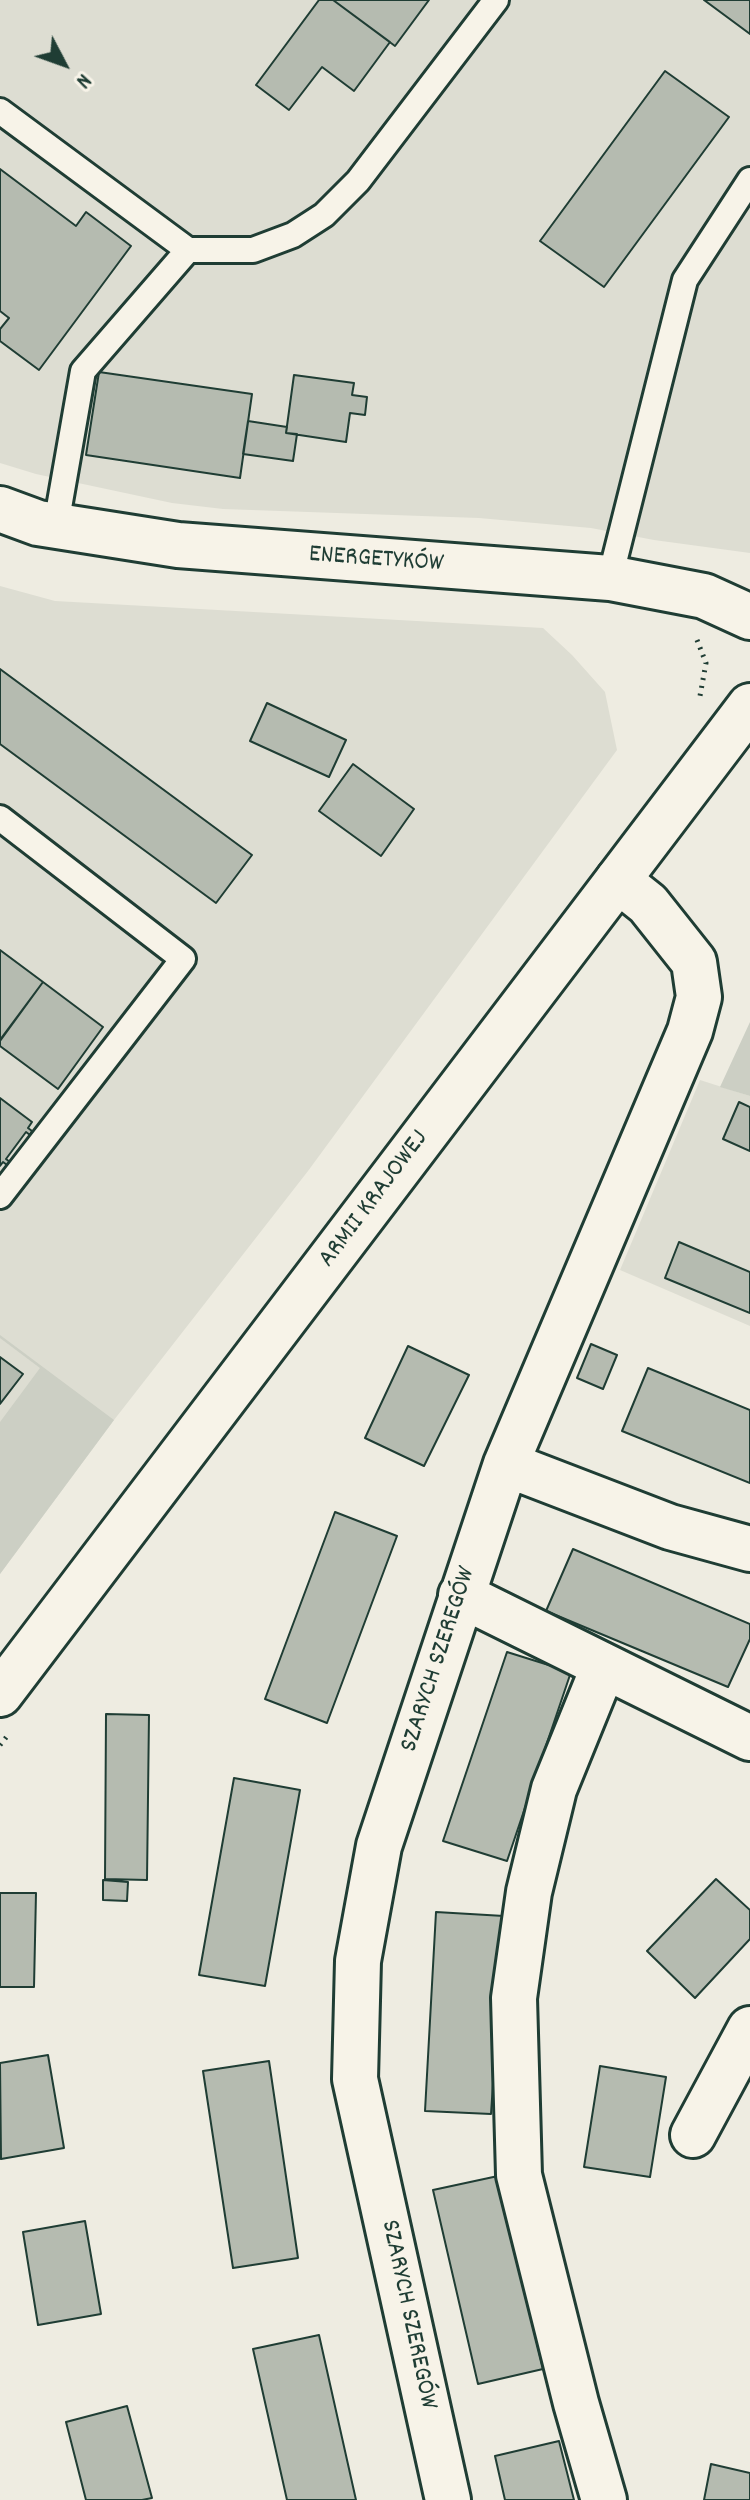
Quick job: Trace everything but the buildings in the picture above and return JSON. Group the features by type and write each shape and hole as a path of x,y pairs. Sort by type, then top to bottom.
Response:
{"street":[{"name":"ENERGETYKÓW","path":"0,509 38,523 178,545 610,578 704,596 750,617"},
{"name":"ARMII KRAJOWEJ","path":"0,1694 750,706"},
{"name":"SZARYCH SZEREGÓW","path":"448,2500 355,2079 358,1961 379,1846 506,1464 690,1031 699,997 694,962 648,904 618,880"},
{"path":"506,1464 670,1527 750,1549"},
{"path":"461,1595 750,1738"},
{"path":"604,1666 554,1789 529,1892 514,1998 519,2175 576,2403 604,2500"},
{"path":"693,2135 750,2029"}],"lane":[{"path":"0,111 188,250 253,250 293,235 324,215 358,181 496,0"},
{"path":"610,578 685,280 750,180"},
{"path":"56,525 83,371 188,250"},
{"path":"0,818 183,959 0,1196"}],"path":[{"path":"692,706 701,694 706,663 694,631"}],"shaded area":[{"path":"0,0 750,0 750,553 591,528 479,518 223,509 172,503 36,474 0,463"},
{"path":"0,586 55,601 543,628 605,692 617,750 308,1171 114,1420 0,1574"},
{"path":"750,1022 750,1096 720,1087"},
{"path":"700,1080 750,1096 750,1326 620,1270"},
{"path":"0,1335 114,1420 0,1574 0,1422 40,1368"}]}
